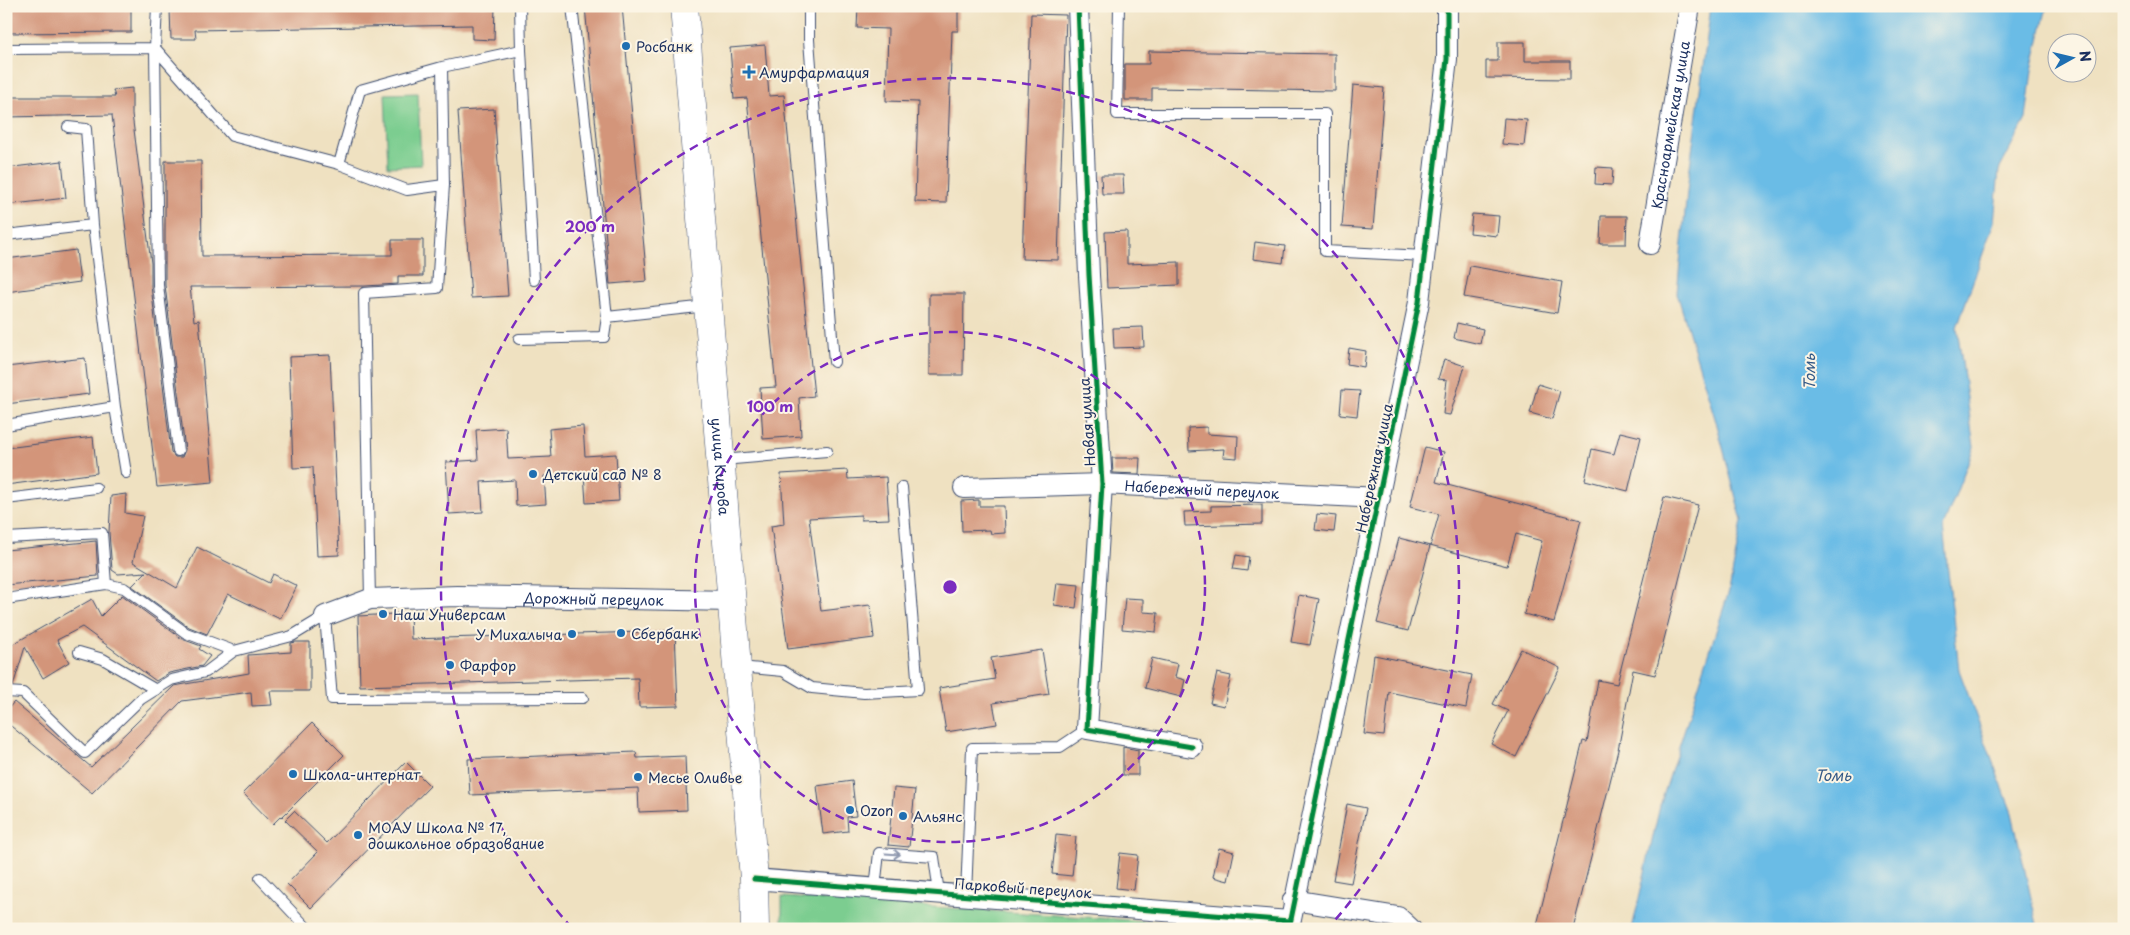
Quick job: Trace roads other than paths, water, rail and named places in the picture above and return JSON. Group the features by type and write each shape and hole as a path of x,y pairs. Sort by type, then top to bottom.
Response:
{"main road":[{"name":"улица Кирова","path":"684,6 733,601 754,879 755,929"}],"street":[{"name":"Новая улица","path":"1078,6 1090,285 1102,484 1087,729"},
{"name":"Набережная улица","path":"1290,925 1293,900 1380,498 1419,302 1447,59 1447,6"},
{"name":"Красноармейская улица","path":"1650,244 1690,6"},
{"name":"Набережный переулок","path":"964,488 1102,484 1380,498"},
{"name":"Дорожный переулок","path":"325,616 370,599 456,596 733,601"},
{"path":"1087,729 1192,747"},
{"name":"Парковый переулок","path":"754,879 966,895 1290,925"},
{"path":"1293,900 1398,917 1411,929"}],"lane":[{"path":"157,6 154,48 158,285 178,452"},
{"path":"520,6 534,280"},
{"path":"519,339 604,338 607,317 572,6"},
{"path":"809,6 809,40 834,362"},
{"path":"1119,6 1117,114 1325,114 1325,251 1425,256"},
{"path":"6,49 154,48 232,136 339,164 407,190 444,185"},
{"path":"339,164 360,90 442,67 521,50"},
{"path":"370,599 364,293 437,288 444,185 442,67"},
{"path":"68,127 86,129 93,224 115,406 126,474"},
{"path":"6,235 93,224"},
{"path":"607,317 708,306"},
{"path":"6,425 115,406"},
{"path":"722,460 827,451"},
{"path":"738,667 783,671 812,688 864,693 918,690 902,487"},
{"path":"6,499 96,488"},
{"path":"6,538 102,533 106,584"},
{"path":"6,599 106,584 124,588 186,633 234,651"},
{"path":"325,616 332,699 584,698"},
{"name":"Дорожный переулок","path":"234,651 292,636 325,616"},
{"path":"6,692 23,693 85,753 141,699 171,680 206,672 234,651"},
{"path":"79,652 102,658 156,690"},
{"path":"966,895 972,748 1060,748 1087,729"},
{"path":"875,888 879,853 934,857 939,893"},
{"path":"260,878 308,929"}],"water":[{"name":"Томь","path":"1711,6 2047,6 2032,70 2026,119 1999,170 1994,222 1957,327 1974,447 1943,527 1959,670 2012,813 2038,929 1632,929 1660,806 1729,591 1742,521 1717,425 1677,293 1688,182"}],"place":[{"name":"Росбанк","path":"626,46"},
{"name":"Амурфармация","path":"749,72"},
{"name":"Детский сад № 8","path":"533,474"},
{"name":"Наш Универсам","path":"383,614"},
{"name":"Сбербанк","path":"621,633"},
{"name":"У Михалыча","path":"572,634"},
{"name":"Фарфор","path":"450,665"},
{"name":"Школа-интернат","path":"293,774"},
{"name":"Месье Оливье","path":"638,777"},
{"name":"Ozon","path":"850,810"},
{"name":"Альянс","path":"903,816"},
{"name":"МОАУ Школа № 17, дошкольное образование","path":"358,835"}]}
